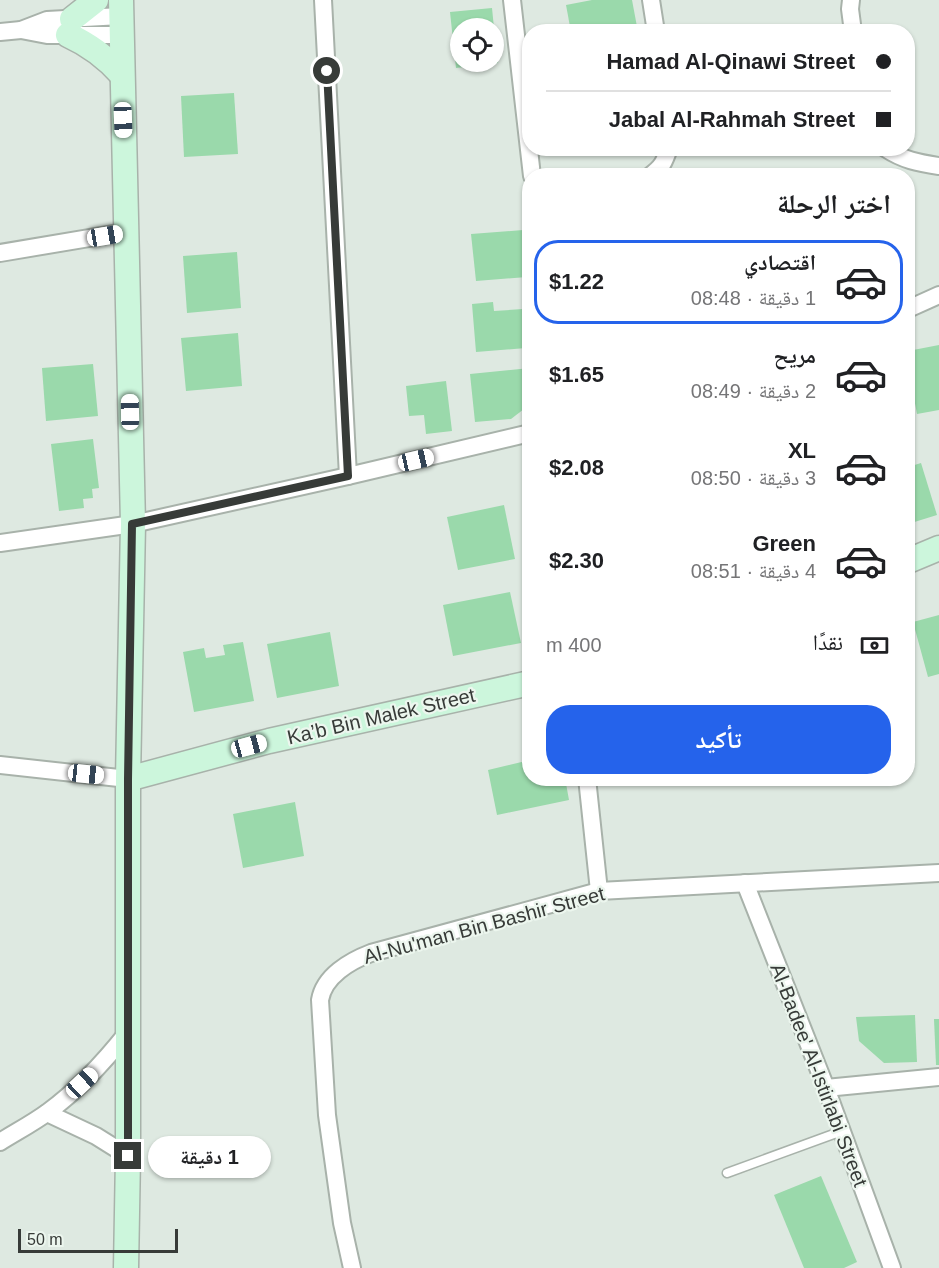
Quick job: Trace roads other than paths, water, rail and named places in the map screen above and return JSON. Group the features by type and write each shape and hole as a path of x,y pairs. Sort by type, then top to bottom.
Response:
{"street":[{"path":"70,27 96,0"},
{"path":"323,0 348,476"},
{"path":"512,0 522,88"},
{"path":"651,0 655,24"},
{"path":"851,0 852,24"},
{"path":"0,32 21,30 47,35 70,27 121,17 132,524 128,779 126,1268"},
{"path":"70,27 80,41 103,56 122,75"},
{"path":"897,156 921,164 939,166"},
{"path":"0,254 126,232"},
{"path":"915,306 939,295"},
{"path":"0,543 132,524 522,435"},
{"path":"915,558 939,548"},
{"name":"Ka’b Bin Malek Street","path":"128,779 269,741 522,685"},
{"path":"0,765 128,779"},
{"path":"588,786 599,891"},
{"name":"Al-Nu'man Bin Bashir Street","path":"352,1268 342,1223 327,1115 320,1000 321,992 326,984 346,965 371,953 599,891 939,873"},
{"name":"Al-Badee' Al-Istirlabi Street","path":"745,883 826,1088 892,1268"},
{"path":"0,1142 47,1113 91,1074 127,1033"},
{"path":"826,1088 939,1077"},
{"path":"47,1113 96,1136 128,1156"}],"lane":[{"path":"727,1173 842,1131"}]}
